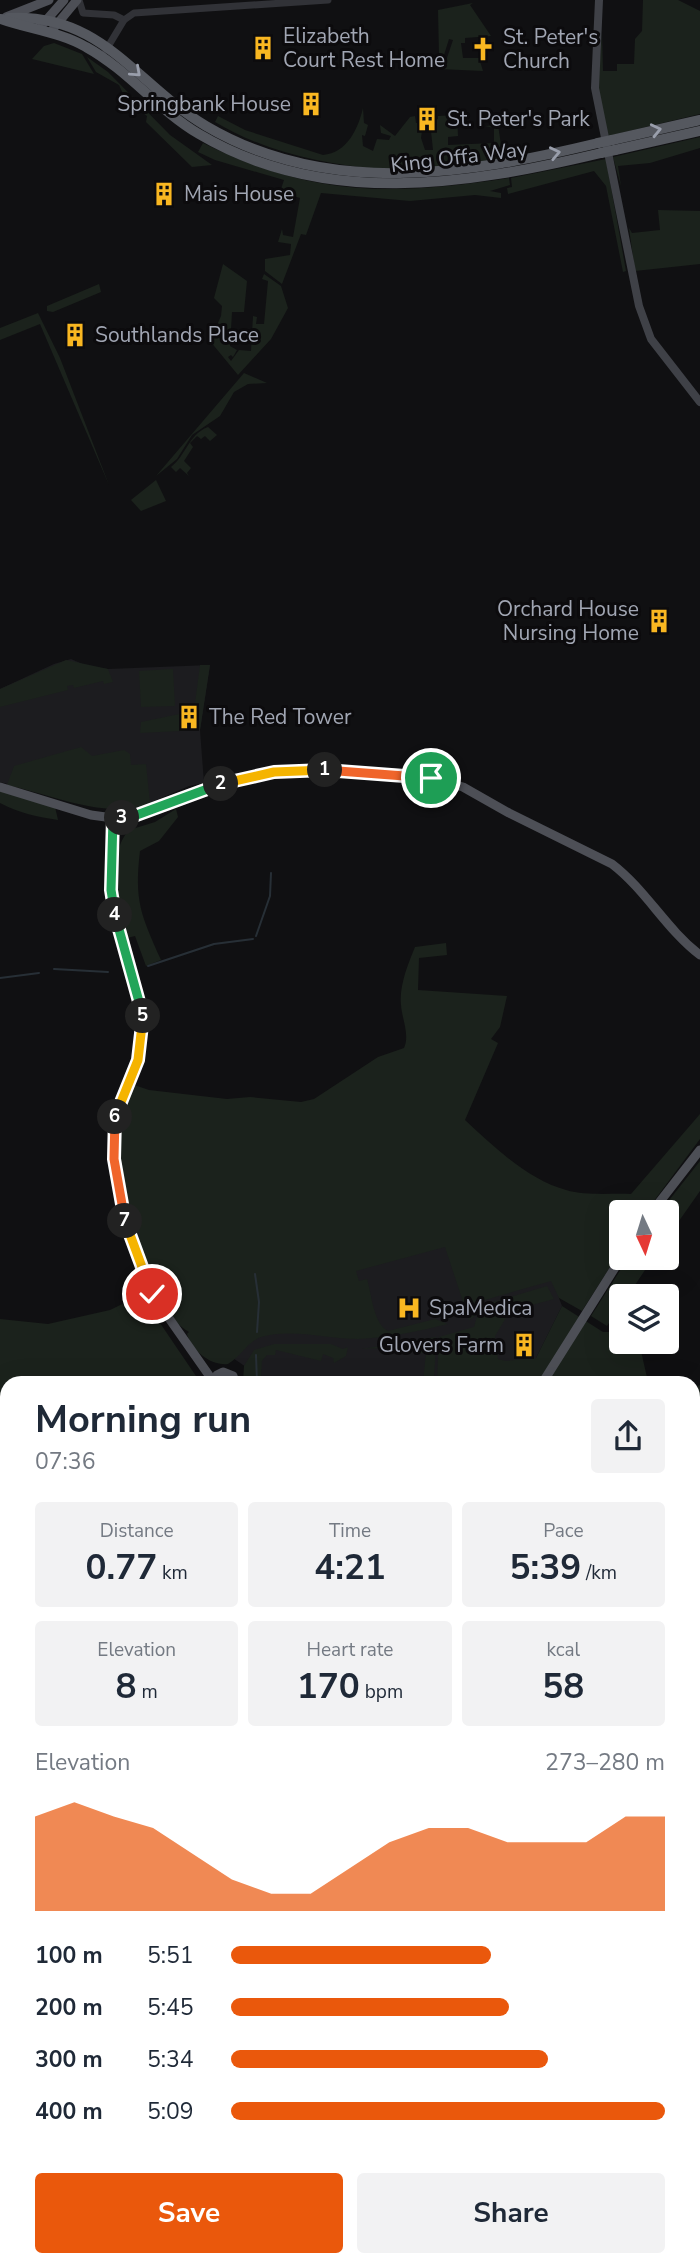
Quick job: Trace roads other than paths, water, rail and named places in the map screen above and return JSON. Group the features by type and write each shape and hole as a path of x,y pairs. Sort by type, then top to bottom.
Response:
{"highway":[{"name":"King Offa Way","path":"0,19 29,17 75,28 177,121 248,157 307,175 379,185 432,183 513,173 599,148 700,131"},
{"name":"King Offa Way","path":"0,19 104,52"},
{"name":"King Offa Way","path":"614,145 700,120"}],"main road":[{"path":"0,19 48,0"},
{"path":"38,30 64,0"},
{"path":"50,33 78,0"},
{"path":"599,0 595,88 631,270 651,339 700,402"},
{"path":"0,787 91,815 113,818 134,816 215,786 274,772 383,773 445,780 612,864 627,876 676,933 700,955"},
{"path":"113,818 113,909 143,1021 138,1060 113,1128 121,1205 132,1247 152,1294 210,1376"},
{"path":"661,1200 700,1150"},
{"path":"547,1376 613,1270"},
{"path":"203,1363 231,1376"}],"street":[{"path":"78,0 83,13 114,15 124,20"},
{"path":"104,52 124,20 144,11 328,0"}],"waterway":[{"path":"256,936 270,896 271,873"},
{"path":"148,966 214,944 253,939"},
{"path":"54,969 108,972"},
{"path":"0,978 39,973"},
{"path":"255,1274 259,1302 257,1332"},
{"path":"256,1355 257,1376"}],"place":[{"name":"Elizabeth Court Rest Home","path":"263,48"},
{"name":"St. Peter's Church","path":"483,49"},
{"name":"Springbank House","path":"311,104"},
{"name":"St. Peter's Park","path":"427,119"},
{"name":"Mais House","path":"164,194"},
{"name":"Southlands Place","path":"75,335"},
{"name":"Orchard House Nursing Home","path":"659,621"},
{"name":"The Red Tower","path":"189,717"},
{"name":"SpaMedica","path":"409,1308"},
{"name":"Glovers Farm","path":"524,1345"}]}
